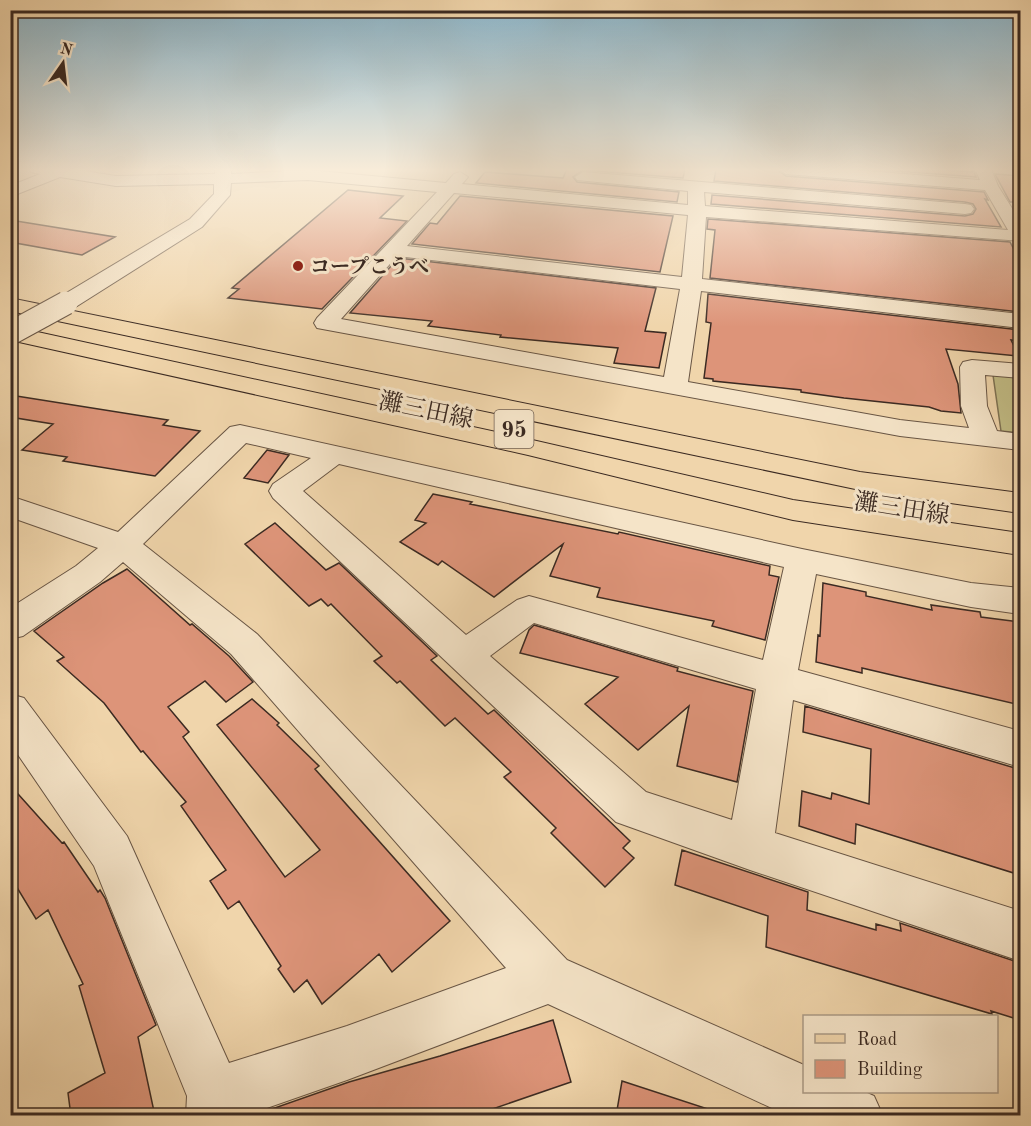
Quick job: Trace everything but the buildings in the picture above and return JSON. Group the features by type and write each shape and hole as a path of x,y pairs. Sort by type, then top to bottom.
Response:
{"main road":[{"name":"95","path":"10,292 666,431 860,480"},
{"name":"灘三田線","path":"10,304 609,430 860,480 1020,503"},
{"name":"灘三田線","path":"10,321 802,491 1020,526"},
{"name":"95","path":"11,333 528,447 793,510 1020,544"},
{"name":"95","path":"666,431 1020,487"},
{"name":"95","path":"528,447 675,473 802,491"}],"street":[{"path":"11,333 59,301 197,222"},
{"path":"417,222 324,323 900,429 1020,442"},
{"path":"675,388 697,222"},
{"path":"840,222 1020,235"},
{"path":"391,250 1020,321"},
{"path":"10,321 59,301"},
{"path":"986,437 974,406 972,367 1020,371"},
{"path":"10,626 88,574 123,546 240,433 801,560 971,595 1020,602"},
{"path":"334,454 284,491 632,808 1020,936"},
{"path":"10,506 123,546 244,644 549,978 803,1093"},
{"path":"750,848 777,681 801,560"},
{"path":"464,655 529,609 1020,749"},
{"path":"10,710 111,852 215,1106 347,1053 549,978"},
{"path":"803,1093 854,1116"}],"shaded area":[{"path":"993,375 1020,378 1020,433 1001,431"}],"place":[{"name":"コープこうべ","path":"298,266"}]}
